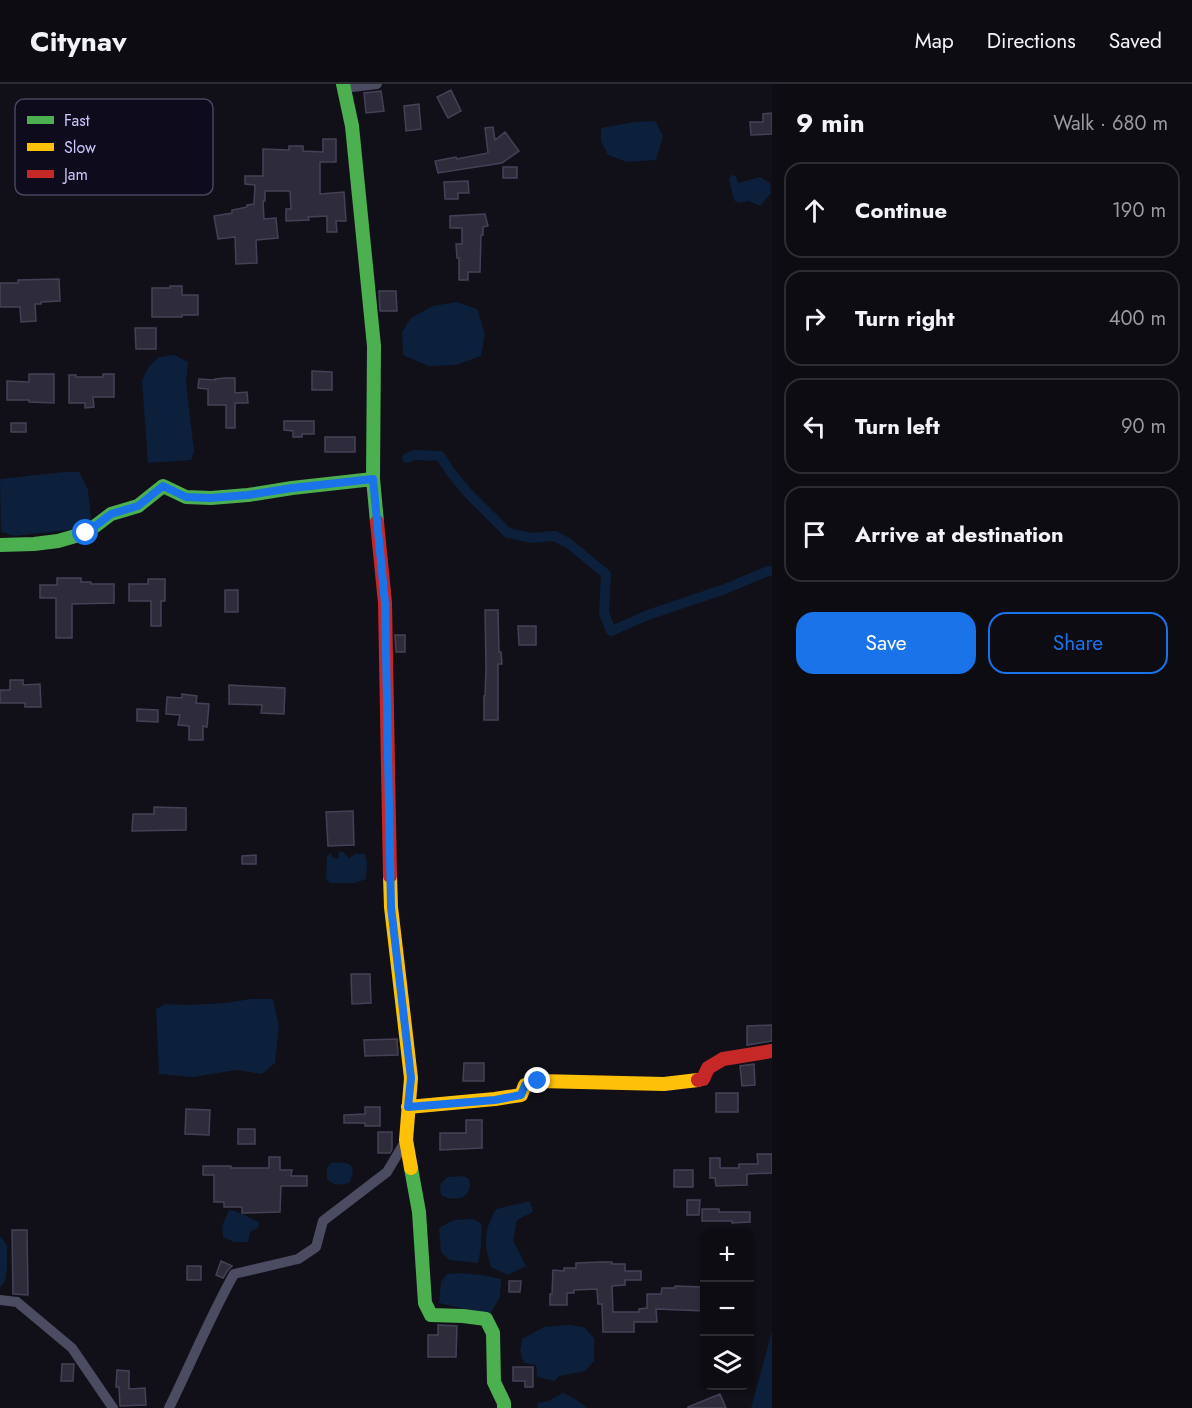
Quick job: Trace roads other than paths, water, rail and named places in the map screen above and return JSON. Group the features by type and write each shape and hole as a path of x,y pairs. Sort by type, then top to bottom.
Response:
{"street":[{"path":"376,84 344,86 352,126 374,345 373,479 385,603 391,907 411,1078 406,1140 419,1212 424,1303 431,1315 486,1319 493,1333 494,1382 504,1408"},
{"path":"0,545 58,541 86,533 111,514 138,506 163,486 186,497 210,498 373,479"},
{"path":"408,1107 495,1100 521,1095 525,1085 538,1081 664,1084 691,1082 703,1078 708,1068 723,1059 772,1052"},
{"path":"169,1408 215,1309 234,1274 298,1259 316,1247 323,1221 387,1172 406,1140"},
{"path":"0,1300 17,1302 72,1348 113,1408"}],"water":[{"path":"655,121 663,136 656,160 627,162 608,155 601,141 601,128"},
{"path":"731,175 736,176 738,183 760,177 770,183 771,193 760,206 748,201 738,203 734,200 729,180"},
{"path":"457,302 477,309 485,334 481,356 456,365 428,366 403,355 402,332 411,318 433,306"},
{"path":"174,355 188,362 186,383 194,451 191,460 148,463 142,381 149,366 159,357"},
{"path":"79,472 88,490 91,518 85,528 15,536 1,532 0,479"},
{"path":"339,852 343,852 349,858 355,854 365,854 366,879 355,883 330,883 326,879 327,856 331,853 332,857 338,859"},
{"path":"273,999 279,1026 275,1063 262,1074 237,1070 193,1077 159,1074 156,1009 165,1004 190,1005"},
{"path":"342,1162 352,1167 349,1183 335,1184 327,1179 327,1168 331,1163"},
{"path":"464,1176 469,1179 470,1186 466,1195 452,1199 441,1195 440,1185 447,1177"},
{"path":"530,1201 533,1212 517,1220 513,1240 526,1266 508,1275 491,1267 486,1244 489,1224 496,1209"},
{"path":"229,1210 259,1222 258,1228 250,1232 248,1242 234,1242 223,1237 222,1226"},
{"path":"473,1219 482,1224 478,1263 449,1260 441,1252 439,1228 454,1220"},
{"path":"0,1236 7,1245 7,1268 5,1281 0,1287"},
{"path":"463,1273 501,1279 500,1297 490,1314 439,1303 441,1282 447,1274"},
{"path":"568,1325 584,1327 594,1338 594,1361 585,1371 559,1376 555,1381 537,1377 536,1365 524,1363 520,1351 522,1339 544,1327"},
{"path":"772,1331 772,1408 751,1408"},
{"path":"563,1393 587,1408 537,1408 538,1403 548,1401"}],"waterway":[{"path":"407,458 414,455 440,456 468,493 508,533 531,538 555,536 568,543 606,574 604,613 611,631 648,615 772,571"}]}
